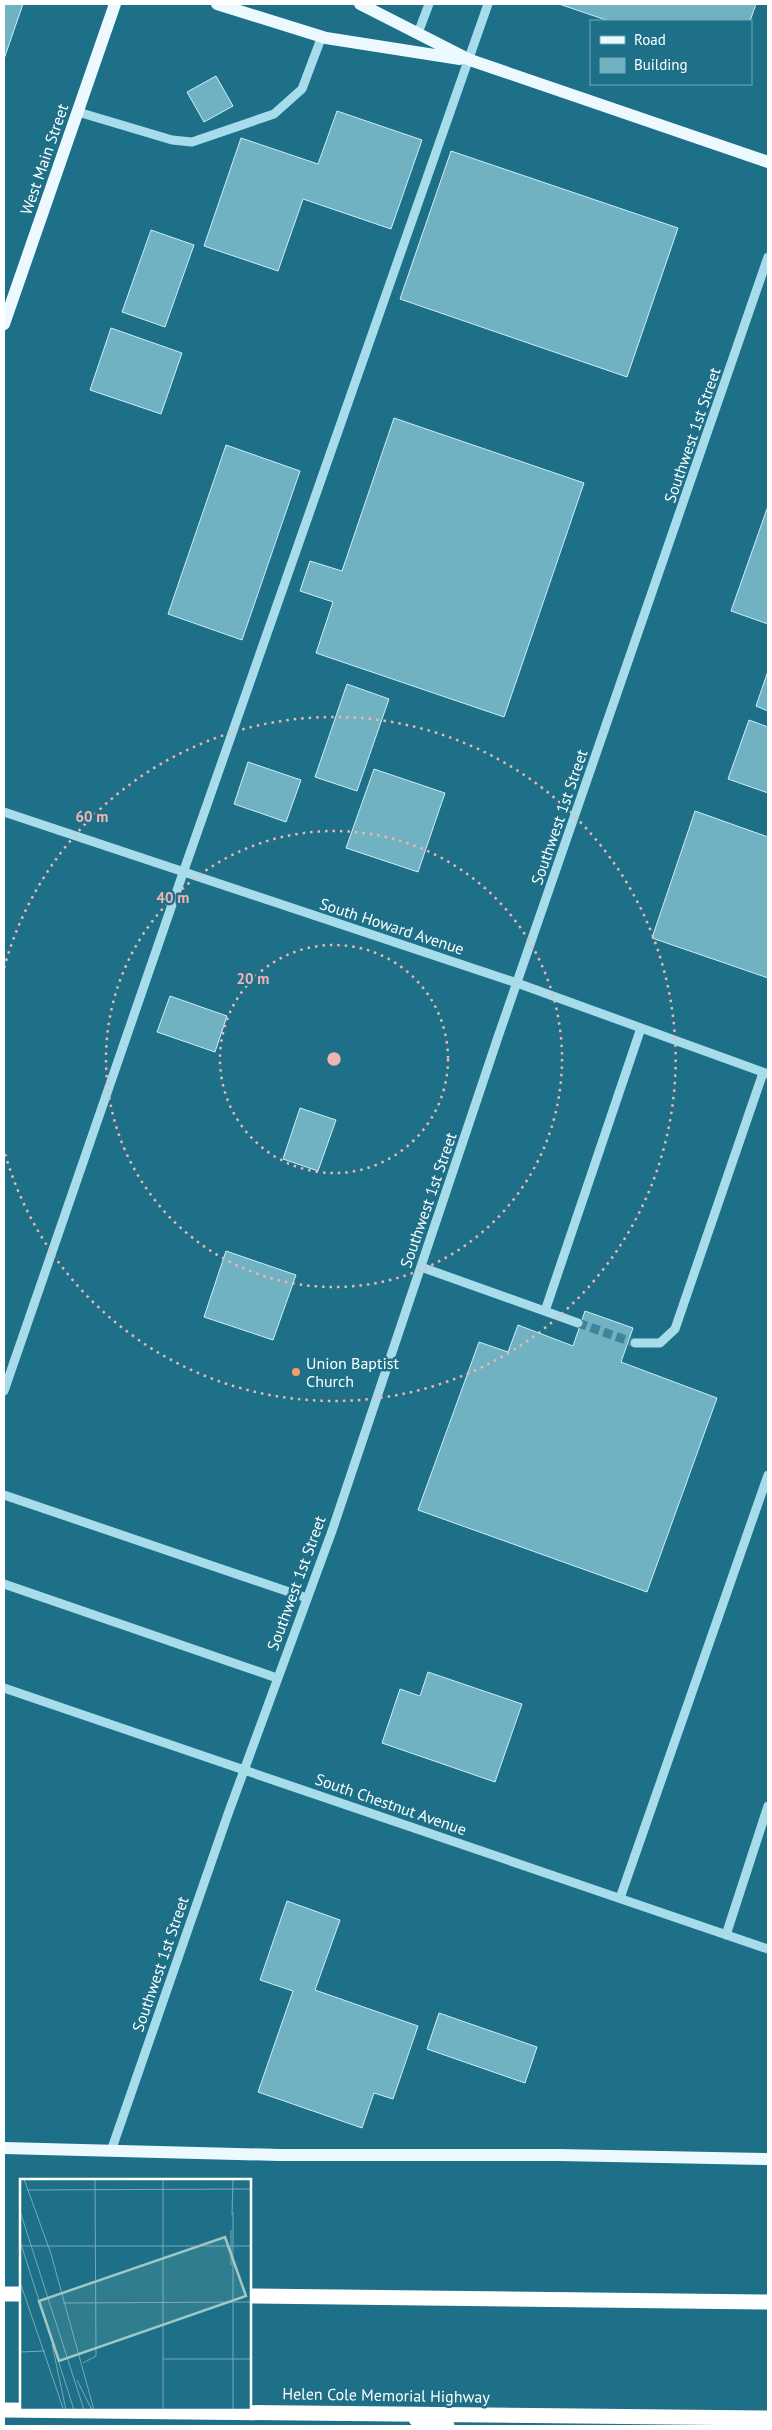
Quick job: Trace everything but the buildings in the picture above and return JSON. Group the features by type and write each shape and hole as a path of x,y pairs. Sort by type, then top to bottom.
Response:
{"highway":[{"path":"4,2294 20,2294"},
{"path":"251,2296 768,2302"},
{"name":"Helen Cole Memorial Highway","path":"4,2410 387,2412 768,2418"},
{"path":"387,2412 447,2426"}],"main road":[{"name":"West Main Street","path":"4,324 115,4"},
{"path":"216,4 322,36 470,60"},
{"path":"360,4 470,60 768,162"},
{"path":"4,2148 280,2155 559,2155 768,2159"}],"street":[{"path":"418,33 428,4"},
{"path":"4,1391 182,873 470,60 488,4"},
{"path":"78,112 172,140 192,142 274,114 302,89 322,36"},
{"name":"Southwest 1st Street","path":"111,2151 244,1769 336,1518 517,984 764,283 768,257"},
{"name":"South Howard Avenue","path":"4,812 517,984 766,1074"},
{"path":"545,1311 641,1028"},
{"path":"635,1343 660,1344 675,1329 766,1074"},
{"path":"421,1267 578,1323"},
{"path":"620,1898 768,1475"},
{"path":"4,1495 306,1598"},
{"path":"759,1502 768,1506"},
{"path":"4,1584 277,1678"},
{"name":"South Chestnut Avenue","path":"4,1688 768,1949"},
{"path":"726,1935 765,1825 768,1806"}],"tunnel":[{"path":"578,1323 635,1343"}],"place":[{"name":"Union Baptist Church","path":"296,1372"}]}
